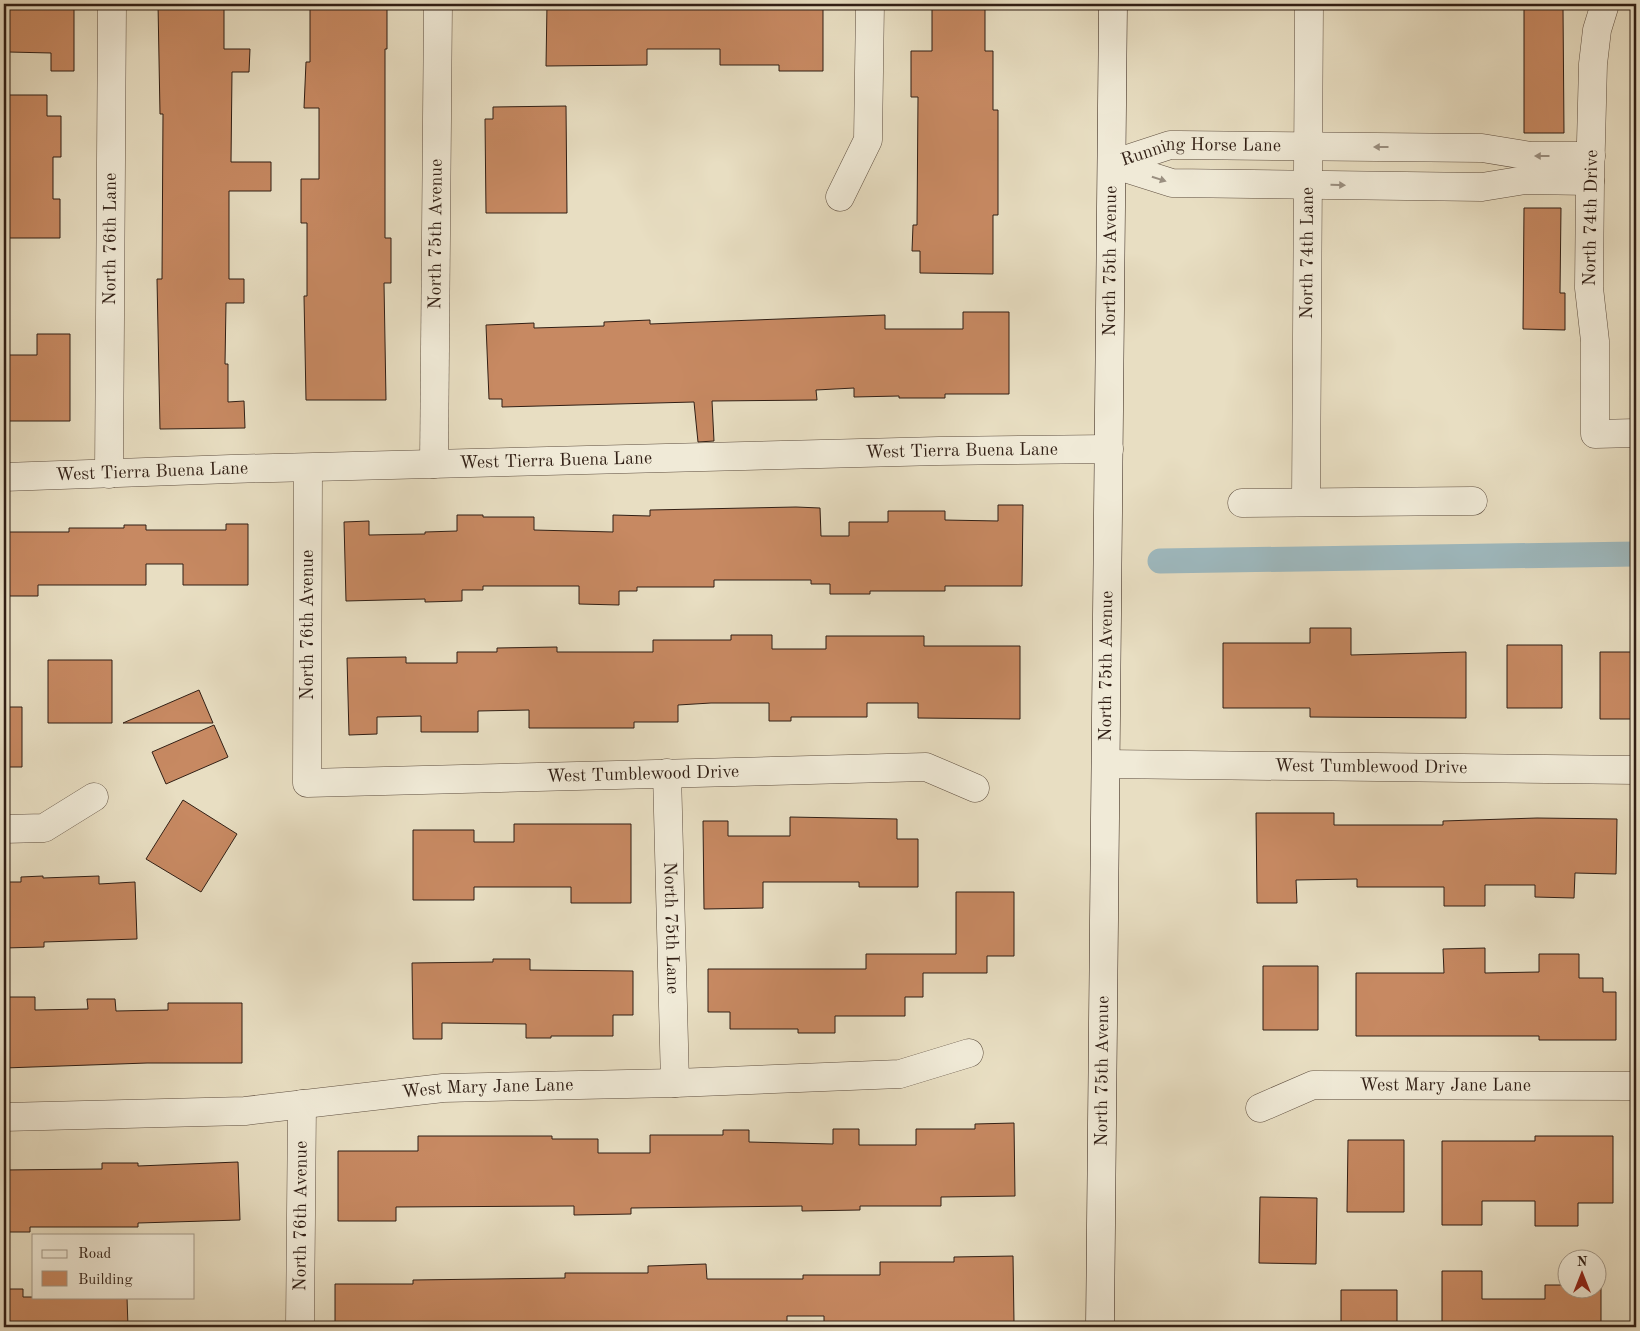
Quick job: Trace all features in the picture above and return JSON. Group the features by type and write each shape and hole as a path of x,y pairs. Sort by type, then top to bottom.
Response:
{"street":[{"name":"North 76th Lane","path":"109,474 112,4"},
{"name":"North 75th Avenue","path":"434,464 438,4"},
{"path":"840,197 868,140 870,4"},
{"name":"North 75th Avenue","path":"1100,1327 1113,4"},
{"name":"North 74th Lane","path":"1306,502 1309,4"},
{"name":"North 74th Drive","path":"1605,4 1597,30 1593,64 1589,288 1595,341 1595,434 1636,433"},
{"name":"Running Horse Lane","path":"1112,164 1170,145 1482,148 1591,169"},
{"path":"1482,148 1482,187"},
{"name":"Running Horse Lane","path":"1112,164 1172,183 1482,187 1591,169"},
{"name":"West Tierra Buena Lane","path":"4,477 434,464 1109,449"},
{"name":"North 76th Avenue","path":"307,783 308,468"},
{"path":"1242,503 1473,501"},
{"name":"West Tumblewood Drive","path":"1106,764 1636,770"},
{"name":"West Tumblewood Drive","path":"307,783 926,768 975,788"},
{"name":"North 75th Lane","path":"667,774 675,1084"},
{"path":"4,829 44,828 94,797"},
{"name":"West Mary Jane Lane","path":"4,1117 245,1111 443,1088 675,1084 900,1074 969,1053"},
{"name":"West Mary Jane Lane","path":"1260,1108 1313,1085 1636,1086"},
{"name":"North 76th Avenue","path":"300,1327 302,1104"}],"building":[{"path":"9,4 74,4 74,71 51,71 51,53 9,52"},
{"path":"158,4 224,4 224,49 250,49 249,72 232,72 231,162 271,162 271,191 229,191 229,279 244,279 244,303 226,303 225,364 228,364 228,402 244,401 245,428 160,429 157,279 162,279 163,114 160,114"},
{"path":"310,4 387,4 387,49 385,49 385,238 391,238 391,283 384,283 386,400 306,400 304,296 307,296 307,223 301,223 301,179 319,179 319,108 304,108 306,62 310,62"},
{"path":"547,4 823,4 823,71 779,71 779,65 720,65 720,49 647,49 647,65 546,66"},
{"path":"932,4 985,4 985,51 993,51 993,110 998,110 998,215 993,215 993,274 920,273 920,251 912,251 913,225 917,225 918,97 911,97 911,51 932,51"},
{"path":"1524,8 1563,8 1564,133 1524,133"},
{"path":"4,95 47,95 47,116 61,116 61,157 53,157 53,199 60,199 60,238 4,238"},
{"path":"566,106 567,213 486,213 485,119 493,119 493,107"},
{"path":"1524,208 1561,208 1560,293 1565,293 1565,330 1523,329"},
{"path":"963,312 1009,312 1009,394 945,394 945,398 854,397 854,388 816,390 817,400 712,401 714,441 698,442 694,402 502,407 502,399 489,399 486,325 534,323 534,328 604,326 604,322 650,320 650,324 885,315 885,329 963,329"},
{"path":"37,334 70,334 70,421 6,421 6,355 37,355"},
{"path":"998,505 1023,505 1022,586 945,586 945,591 870,591 870,594 830,594 830,584 811,584 811,580 714,580 714,587 637,587 637,591 619,591 619,605 579,604 579,586 483,586 483,590 462,590 462,601 425,602 425,599 346,601 344,522 369,521 369,535 425,534 425,532 457,531 457,515 483,515 483,517 534,517 534,530 613,532 613,515 650,516 650,510 796,507 820,508 821,536 849,536 849,522 888,522 888,511 945,511 945,520 998,521"},
{"path":"226,524 248,524 248,585 183,585 183,564 146,564 146,585 38,585 38,596 4,596 4,532 69,532 69,528 124,528 124,525 146,525 146,530 226,530"},
{"path":"1310,628 1351,628 1351,655 1466,652 1466,718 1310,717 1310,708 1223,708 1223,643 1310,643"},
{"path":"731,635 772,635 772,649 826,649 826,636 924,636 924,646 1020,646 1020,719 918,718 918,703 867,703 867,717 791,717 791,721 769,721 769,703 711,703 678,705 678,722 634,722 634,728 529,728 529,710 478,711 478,732 421,732 421,716 377,717 377,734 349,735 347,658 406,657 406,663 457,663 457,652 497,652 497,648 557,647 557,652 653,652 653,640 731,640"},
{"path":"1507,645 1562,645 1562,708 1507,708"},
{"path":"1600,652 1636,652 1636,719 1600,719"},
{"path":"48,660 112,660 112,723 48,723"},
{"path":"199,690 213,723 123,723"},
{"path":"4,707 22,707 22,767 4,767"},
{"path":"214,725 228,757 166,784 152,752"},
{"path":"183,800 237,834 201,892 146,859"},
{"path":"1256,813 1334,813 1334,825 1443,825 1443,821 1537,818 1617,819 1616,874 1575,873 1574,898 1535,897 1535,885 1485,885 1485,906 1444,906 1444,887 1357,887 1357,879 1296,880 1297,903 1257,903"},
{"path":"790,817 897,819 897,839 918,839 918,887 859,887 859,882 763,882 763,908 704,909 703,821 728,821 728,836 790,836"},
{"path":"514,824 631,824 631,903 571,903 571,887 474,887 474,900 413,900 413,830 474,830 474,842 514,842"},
{"path":"43,876 43,878 99,876 99,884 135,882 137,939 44,942 44,947 4,948 4,882 21,882 21,877"},
{"path":"956,892 1014,892 1014,956 987,956 987,973 923,973 923,997 905,997 905,1016 835,1016 835,1033 798,1033 798,1029 730,1029 730,1012 708,1012 708,969 866,969 866,954 956,954"},
{"path":"1485,948 1485,973 1539,972 1539,954 1579,954 1579,978 1603,978 1603,992 1616,992 1616,1040 1539,1040 1539,1036 1356,1036 1356,973 1444,973 1443,949"},
{"path":"493,959 530,959 530,970 633,971 633,1015 613,1015 613,1036 526,1038 526,1024 442,1023 442,1039 413,1039 412,963 493,962"},
{"path":"1263,966 1318,966 1318,1030 1263,1030"},
{"path":"4,997 35,997 35,1010 88,1009 87,999 115,999 116,1011 168,1010 168,1003 242,1003 242,1063 147,1063 4,1068"},
{"path":"1014,1123 1015,1196 941,1197 941,1206 860,1206 860,1210 802,1211 802,1206 631,1208 631,1214 574,1215 574,1206 396,1207 396,1221 338,1221 338,1151 418,1151 418,1136 552,1136 552,1139 598,1139 598,1153 650,1153 650,1135 723,1135 723,1130 749,1130 749,1142 833,1144 833,1129 859,1129 859,1145 916,1145 916,1129 975,1129 975,1124"},
{"path":"1535,1136 1613,1136 1613,1203 1578,1203 1578,1226 1535,1226 1535,1201 1482,1201 1482,1225 1442,1225 1442,1141 1535,1141"},
{"path":"1348,1140 1404,1140 1404,1212 1347,1212"},
{"path":"238,1162 240,1220 138,1223 138,1227 30,1227 30,1232 4,1232 4,1170 102,1169 102,1163 138,1163 138,1166"},
{"path":"1260,1197 1317,1198 1316,1264 1259,1263"},
{"path":"1013,1256 1014,1322 991,1323 992,1327 920,1327 920,1323 862,1323 862,1327 824,1327 824,1316 787,1316 787,1322 769,1322 769,1327 335,1327 335,1284 413,1284 413,1280 565,1278 565,1273 648,1273 648,1266 706,1264 707,1279 803,1279 803,1275 880,1275 880,1262 954,1262 954,1257"},
{"path":"1442,1271 1482,1271 1482,1299 1545,1299 1545,1285 1558,1285 1558,1298 1601,1298 1601,1327 1442,1327"},
{"path":"4,1289 23,1289 23,1297 32,1298 127,1298 128,1327 4,1327"},
{"path":"1341,1290 1397,1290 1397,1327 1341,1327"}],"waterway":[{"path":"1160,561 1636,554"}]}
